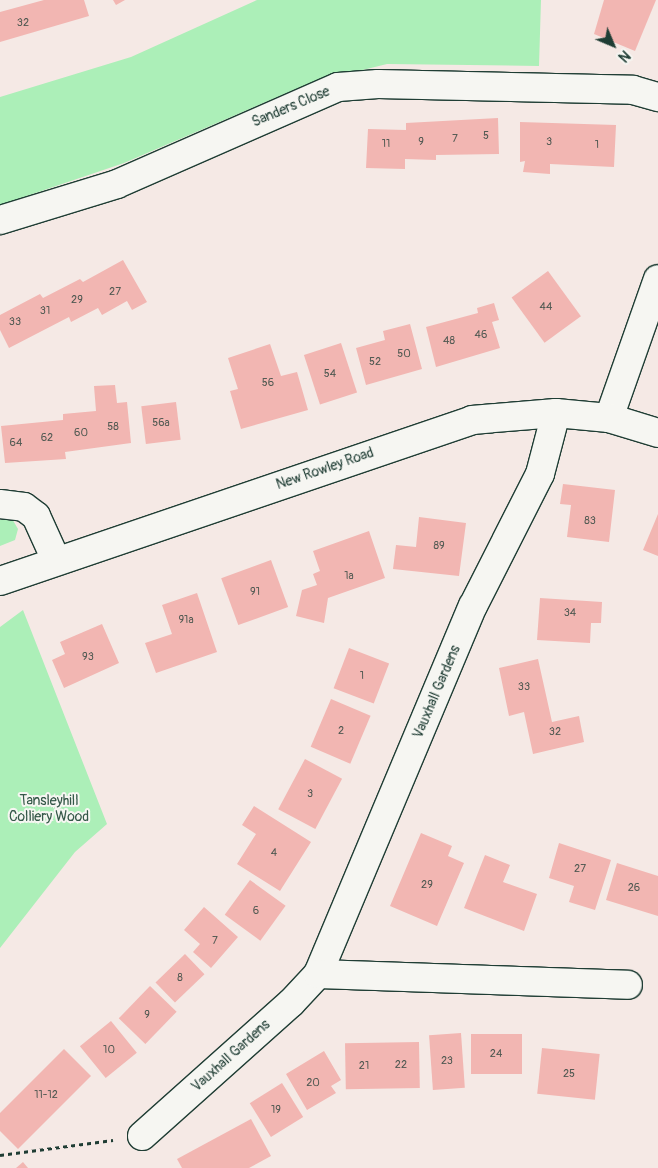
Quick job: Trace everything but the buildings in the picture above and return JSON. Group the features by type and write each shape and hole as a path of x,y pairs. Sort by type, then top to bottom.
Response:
{"street":[{"name":"Sanders Close","path":"0,220 117,184 338,87 378,84 633,90 658,98"},
{"path":"609,418 658,279"},
{"name":"New Rowley Road","path":"0,581 56,560 472,420 556,413 609,418 658,433"},
{"name":"Vauxhall Gardens","path":"142,1136 291,1003 318,974 473,606 540,474 556,413"},
{"path":"0,504 24,507 36,516 56,560"},
{"path":"318,974 628,985"}],"path":[{"path":"0,1154 142,1136"}],"green space":[{"path":"257,0 541,0 539,66 387,64 310,83 124,163 0,205 0,97 131,57"},
{"path":"11,517 18,529 15,540 0,546 0,520"},
{"name":"Tansleyhill Colliery Wood","path":"23,610 107,824 75,852 0,948 0,627"}]}
